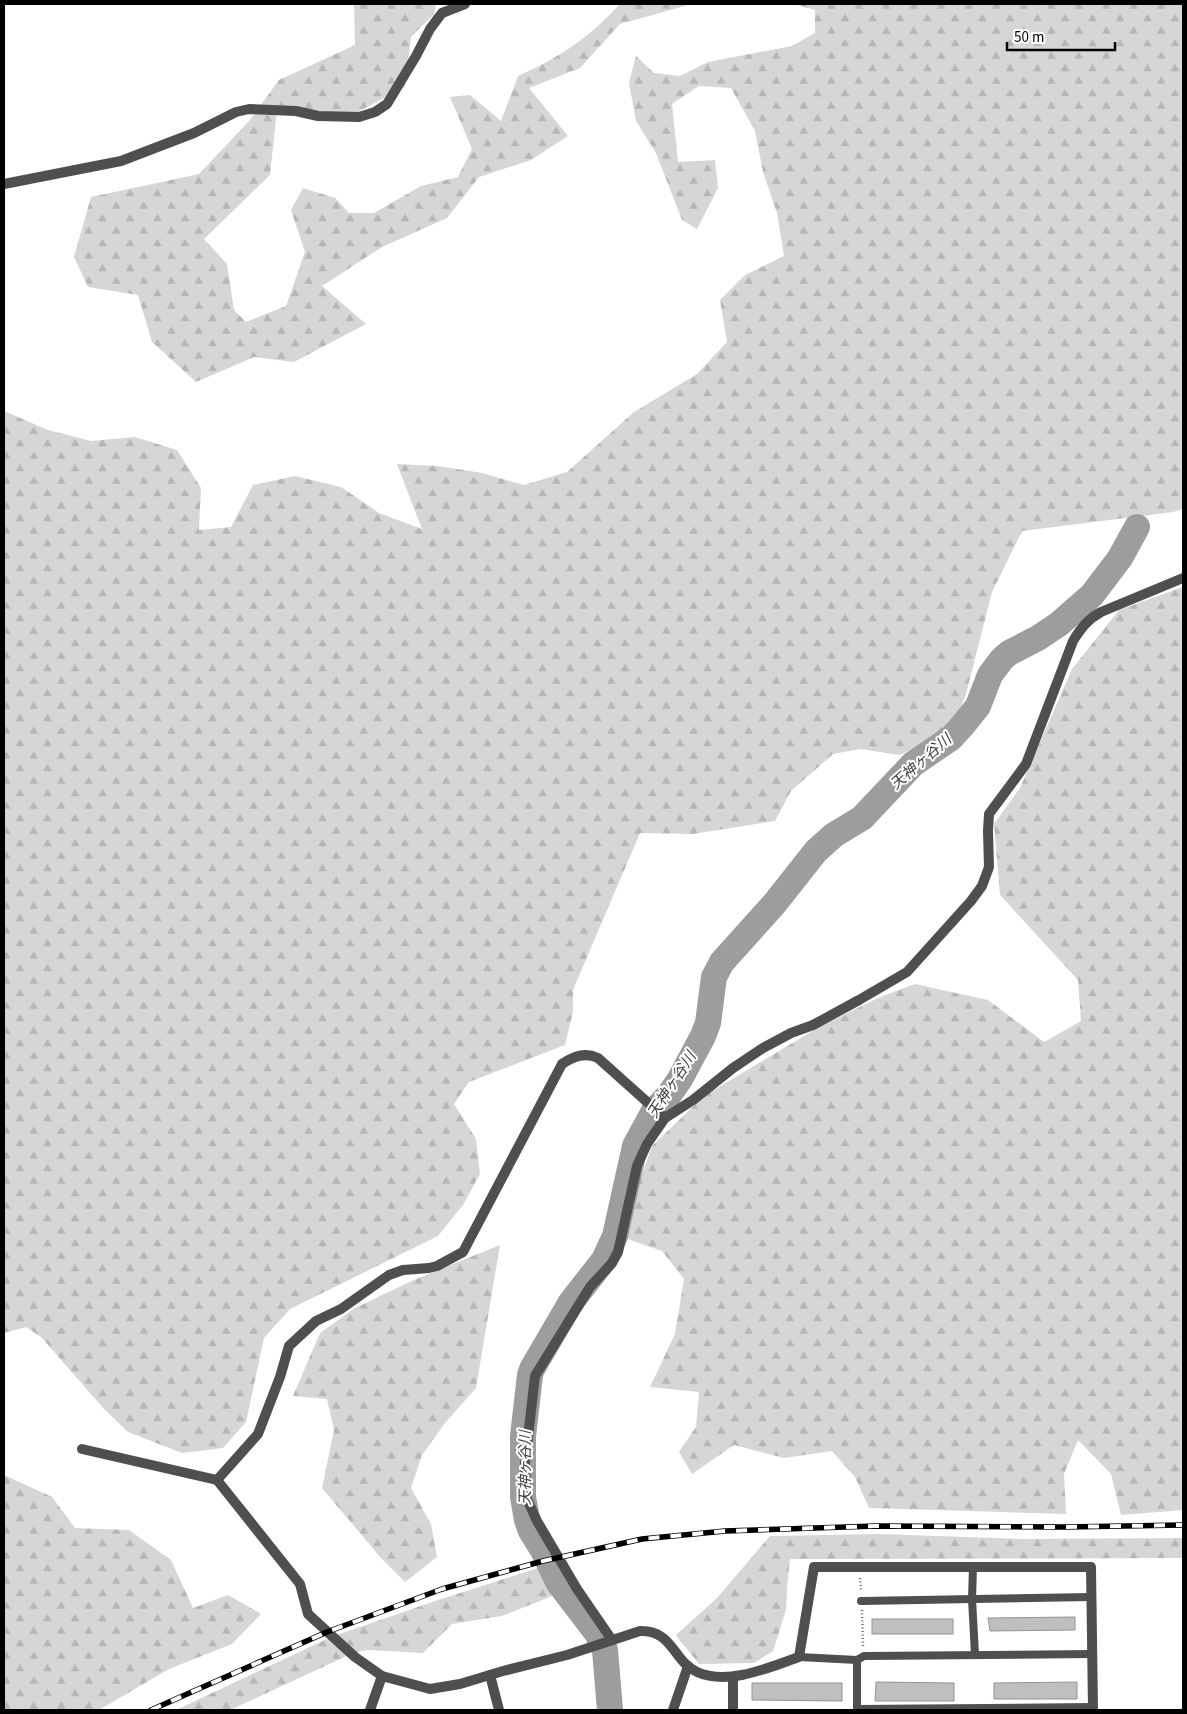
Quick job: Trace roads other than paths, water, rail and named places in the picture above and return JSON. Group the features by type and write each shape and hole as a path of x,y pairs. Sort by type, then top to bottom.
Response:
{"street":[{"path":"4,184 121,161 194,133 236,112 249,109 296,111 318,116 359,117 375,112 387,104 430,29 442,13 465,4"},
{"path":"612,1641 537,1521 527,1499 525,1463 535,1376 590,1287 612,1263 618,1252 637,1166 662,1116 693,1100 733,1068 763,1048 813,1025 907,972 982,886 990,866 989,814 1026,764 1073,641 1081,628 1090,618 1101,612 1183,578"},
{"path":"217,1480 258,1434 280,1378 289,1346 316,1321 341,1309 389,1275 402,1270 437,1266 462,1252 562,1064 582,1054 598,1058 662,1116"},
{"path":"82,1449 217,1480 300,1584 308,1614 355,1657 382,1676 430,1688 460,1684 567,1655 640,1631 649,1631 667,1640 688,1666 699,1673 733,1676 799,1657 814,1567 1091,1566 1093,1709"},
{"path":"673,1710 688,1666"},
{"path":"490,1675 498,1710"},
{"path":"370,1710 382,1676"},
{"path":"733,1676 733,1710"}],"lane":[{"path":"973,1567 974,1654"},
{"path":"861,1601 1092,1597"},
{"path":"799,1657 857,1660 864,1656 1093,1654"},
{"path":"857,1660 857,1710 1093,1709"}],"waterway":[{"name":"天神ヶ谷川","path":"610,1710 605,1650 597,1633 558,1582 527,1520 523,1497 523,1436 532,1369 571,1302 604,1260 615,1236 635,1146 654,1111 669,1095 680,1079 703,1036 708,1023 714,977 722,962 775,903 816,851 834,835 862,818 913,764 951,738 978,706 990,675 1002,659 1059,624 1092,595 1120,558 1137,527"}],"railway":[{"path":"151,1710 327,1632 442,1589 543,1561 642,1539 725,1531 876,1526 1066,1527 1183,1525"}]}
